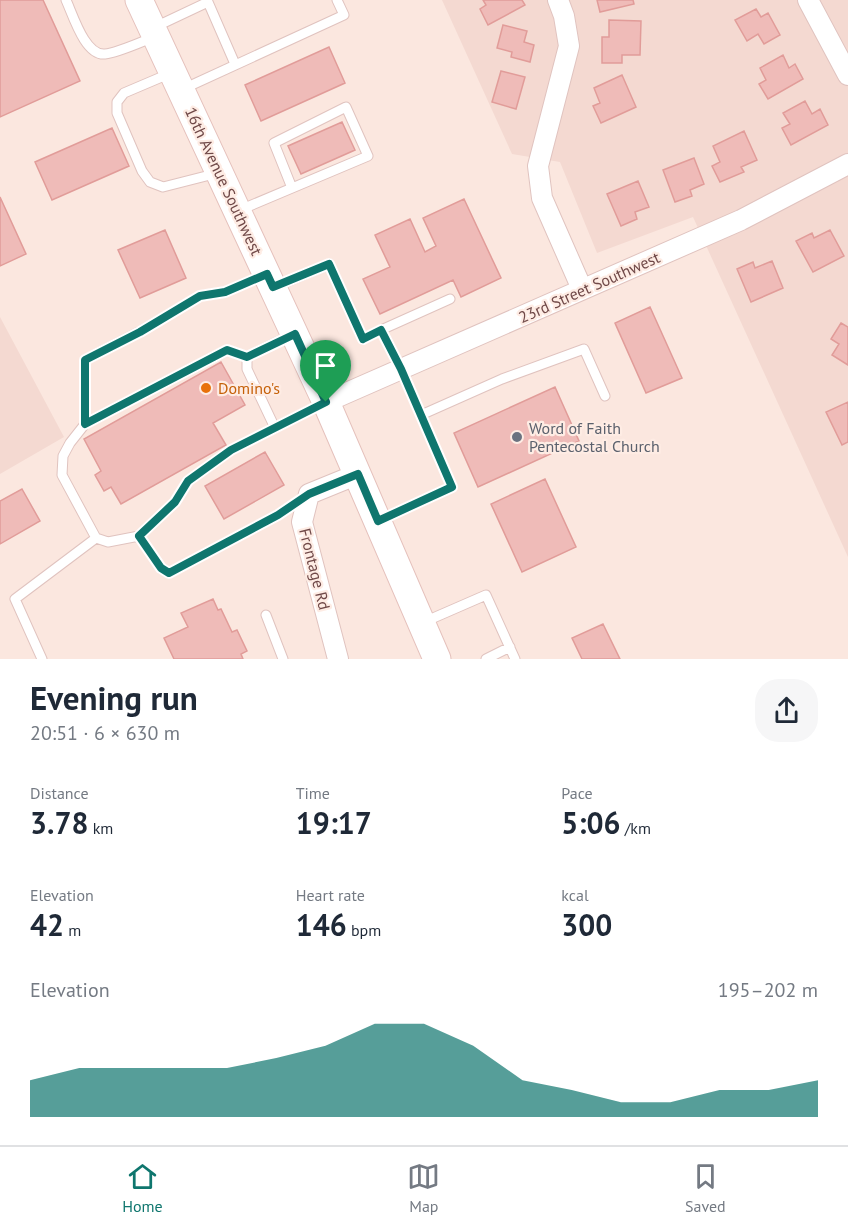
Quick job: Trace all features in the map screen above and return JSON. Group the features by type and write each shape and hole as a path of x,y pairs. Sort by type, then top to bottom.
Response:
{"main road":[{"name":"16th Avenue Southwest","path":"139,0 326,402 437,659"}],"street":[{"path":"558,0 564,16 569,46 538,166 542,198 582,289"},
{"path":"808,0 848,75"},
{"name":"23rd Street Southwest","path":"326,402 741,220 848,164"},
{"path":"309,494 358,474"},
{"name":"Frontage Rd","path":"309,494 302,522 337,659"}],"lane":[{"path":"66,0 87,45 94,53 105,55 154,32 207,1 235,64"},
{"path":"220,173 163,187 150,182 142,171 117,113 117,102 124,93 235,64 344,15 337,0"},
{"path":"238,211 368,156 346,107 274,143 292,188"},
{"path":"85,424 85,360 140,332 200,296 225,292 329,264 363,339 450,298"},
{"path":"378,521 452,487 401,369 381,330"},
{"path":"295,334 247,357 227,350 85,424 63,456 62,475 96,538 108,542 139,536 175,502 188,481 231,450 326,402"},
{"path":"421,415 502,379 584,349 605,396"},
{"path":"247,357 247,369 275,428"},
{"path":"139,536 161,568 169,573 278,515 309,494"},
{"path":"42,659 15,599 96,538"},
{"path":"422,622 486,595 515,659"},
{"path":"266,615 283,659"},
{"path":"486,659 510,647"}],"shaded area":[{"path":"442,0 848,0 848,557 693,217 597,253 560,162 512,154"},
{"path":"0,317 64,437 0,474"}],"building":[{"path":"0,0 43,0 80,81 0,117"},
{"path":"483,0 522,0 525,5 488,25 480,9 486,5"},
{"path":"597,0 633,0 634,4 600,12"},
{"path":"756,9 761,17 768,13 780,35 764,44 758,34 747,41 735,20"},
{"path":"609,20 641,21 640,55 622,55 622,63 602,63 602,37 609,37"},
{"path":"503,25 527,31 524,42 534,45 530,62 511,57 512,52 497,48"},
{"path":"329,47 345,83 261,121 245,85"},
{"path":"783,55 789,68 795,64 803,79 768,99 759,84 766,80 760,68"},
{"path":"501,71 525,77 516,109 492,102"},
{"path":"622,75 636,107 601,123 593,106 600,103 594,88"},
{"path":"805,101 812,114 820,109 828,125 791,145 782,128 790,124 783,113"},
{"path":"342,122 355,150 301,174 288,146"},
{"path":"112,128 129,166 52,200 35,162"},
{"path":"744,131 757,160 741,167 744,172 720,182 712,166 720,162 713,146"},
{"path":"694,158 704,184 690,190 692,196 675,202 663,170"},
{"path":"638,181 649,207 635,212 637,219 621,226 607,194"},
{"path":"0,197 26,254 0,266"},
{"path":"464,199 501,278 461,297 453,280 380,314 363,279 390,267 375,235 410,219 425,252 436,246 423,218"},
{"path":"165,230 186,278 140,298 118,250"},
{"path":"830,230 844,256 813,272 796,241 812,233 814,238"},
{"path":"772,261 783,288 751,302 737,269 753,262 755,268"},
{"path":"650,307 682,378 646,393 615,323"},
{"path":"841,323 848,327 848,365 832,355 839,344 831,339"},
{"path":"221,362 245,405 213,423 226,445 121,504 111,487 104,491 95,475 101,471 84,439"},
{"name":"Word of Faith Pentecostal Church","path":"555,387 579,441 478,487 454,433"},
{"path":"848,402 848,442 842,445 826,412"},
{"path":"265,452 284,485 224,519 205,486"},
{"path":"545,479 576,547 522,572 491,504"},
{"path":"22,489 40,521 0,544 0,501"},
{"path":"213,599 218,610 221,609 232,632 237,630 247,651 241,654 243,659 174,659 164,638 188,627 181,613"},
{"path":"603,624 620,659 582,659 572,638"}],"place":[{"name":"Domino's","path":"206,388"},
{"name":"Word of Faith Pentecostal Church","path":"517,437"}],"route":[{"path":"329,264 363,339 381,330 401,369 452,487 378,521 358,474 309,494 278,515 169,573 161,568 147,544 139,536 175,502 188,481 231,450 326,402 295,334 247,357 227,350 85,424 84,363 85,360 140,332 200,296 225,292 267,274 273,287 329,264"}]}
